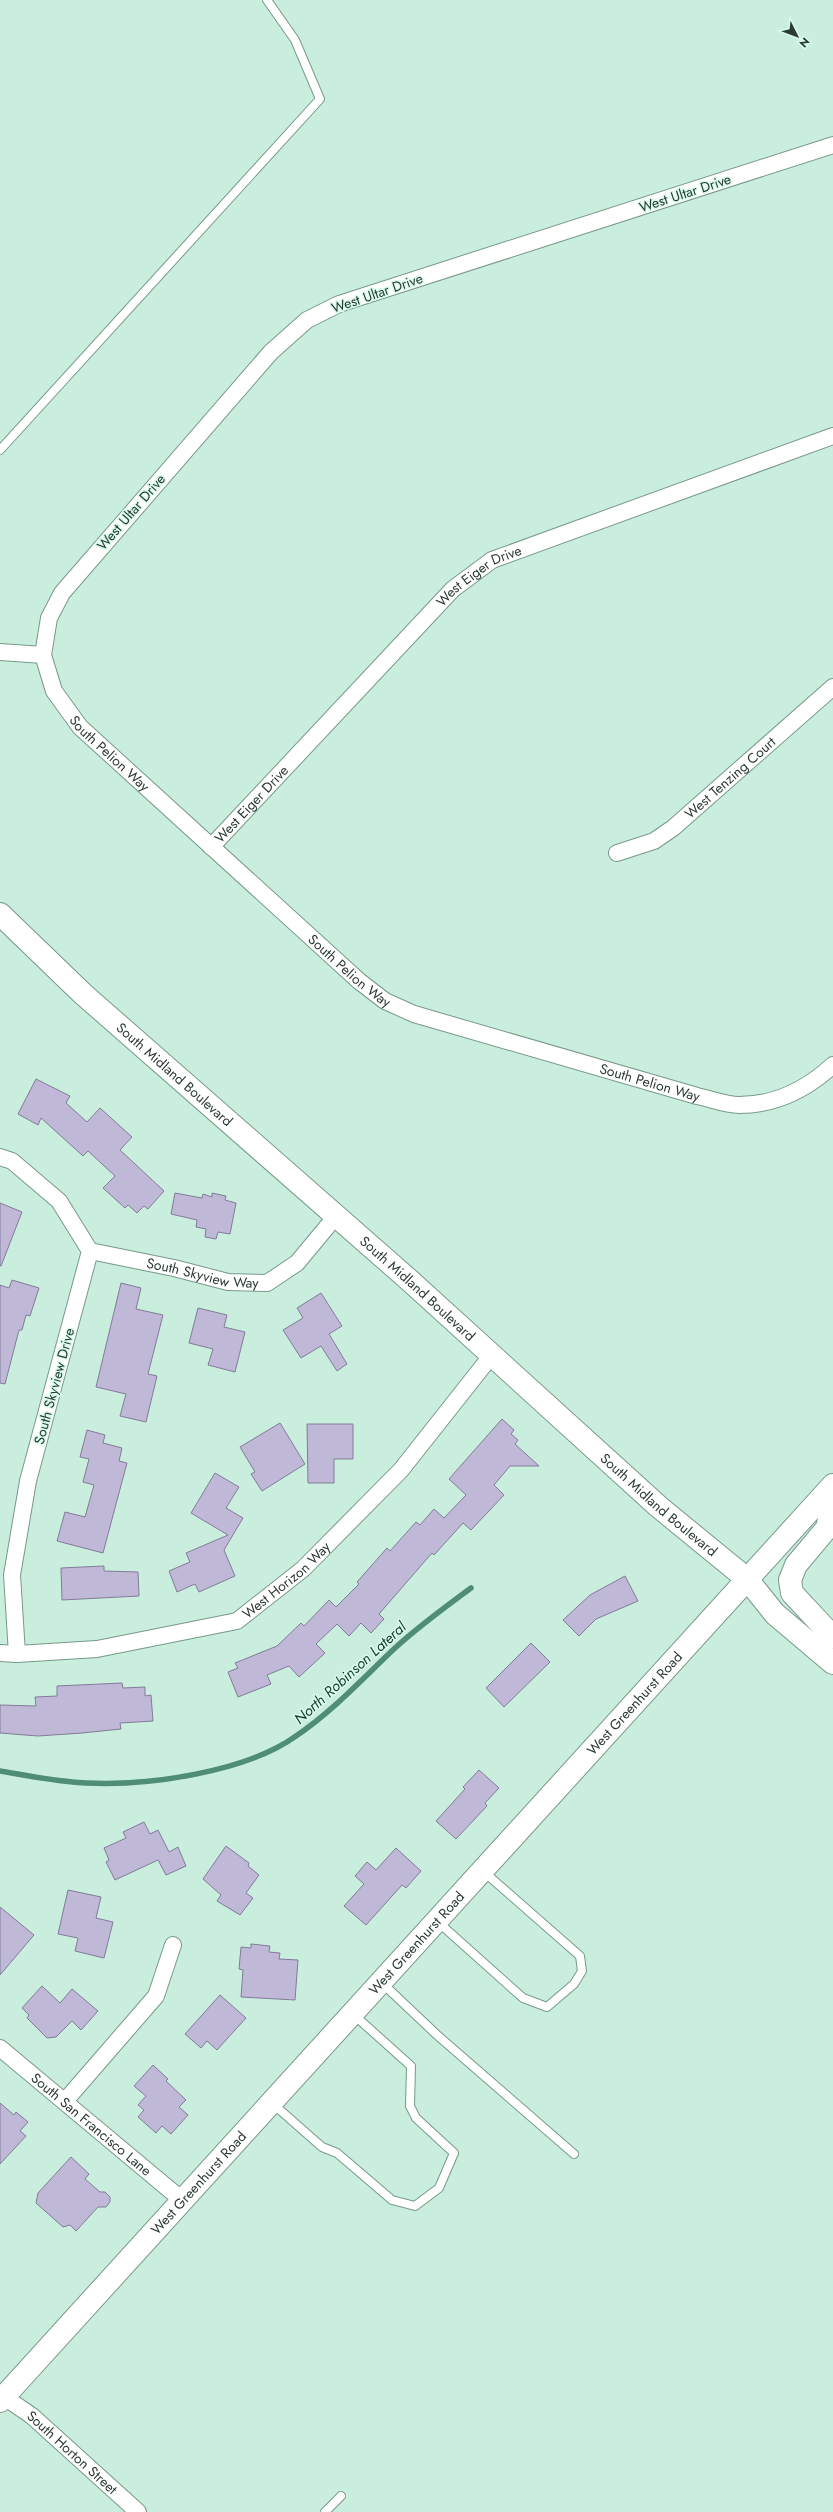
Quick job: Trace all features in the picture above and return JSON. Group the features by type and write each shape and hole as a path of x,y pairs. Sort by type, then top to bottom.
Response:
{"main road":[{"name":"South Midland Boulevard","path":"0,914 83,994 336,1216 659,1507 747,1579 775,1614 833,1664"},
{"name":"West Greenhurst Road","path":"2,2397 833,1485"},
{"path":"833,1500 827,1528 796,1565 790,1580 792,1593 833,1637"}],"street":[{"name":"West Ultar Drive","path":"43,655 48,618 62,593 271,352 307,320 339,304 833,145"},
{"name":"West Eiger Drive","path":"211,847 453,589 492,560 833,436"},
{"path":"0,652 43,655"},
{"name":"South Pelion Way","path":"43,655 54,691 80,727 359,980 386,1001 407,1011 698,1096 738,1105 768,1102 794,1094 818,1079 833,1065"},
{"name":"West Tenzing Court","path":"617,853 654,841 673,828 833,687"},
{"path":"0,1157 12,1161 59,1201 90,1251"},
{"name":"South Skyview Way","path":"90,1251 174,1268 228,1282 267,1283 297,1263 336,1216"},
{"name":"South Skyview Drive","path":"17,1654 12,1575 28,1481 90,1251"},
{"name":"West Horizon Way","path":"0,1653 17,1654 97,1649 237,1621 302,1569 401,1470 491,1356"},
{"path":"65,2101 156,1996 173,1945"},
{"name":"South San Francisco Lane","path":"0,2048 182,2200"},
{"name":"South Horton Street","path":"2,2397 38,2422 138,2512"}],"lane":[{"path":"0,450 320,99 295,40 267,0"},
{"path":"436,1921 523,1998 547,2006 574,1984 582,1971 580,1956 482,1870"},
{"path":"381,1982 437,2035 574,2154"},
{"path":"271,2103 322,2147 337,2153 392,2200 415,2206 439,2188 454,2152 416,2118 410,2106 410,2066 352,2014"},
{"path":"325,2512 341,2496"}],"building":[{"path":"36,1079 70,1096 66,1103 87,1122 100,1108 132,1137 120,1150 164,1191 148,1209 144,1206 137,1213 128,1205 125,1208 103,1188 115,1176 88,1151 83,1156 41,1118 38,1125 18,1114"},
{"path":"175,1193 202,1198 203,1194 212,1197 212,1193 226,1196 225,1200 236,1203 230,1234 218,1232 216,1239 205,1237 206,1229 196,1227 197,1220 171,1214"},
{"path":"0,1203 22,1212 1,1266 0,1266"},
{"path":"12,1280 39,1288 30,1316 26,1315 22,1330 19,1330 5,1384 0,1383 0,1285 9,1288"},
{"path":"121,1283 141,1288 136,1309 163,1315 148,1374 157,1376 146,1422 120,1416 126,1394 96,1387"},
{"path":"321,1293 342,1326 329,1334 347,1364 337,1371 321,1346 301,1358 283,1330 303,1318 297,1308"},
{"path":"198,1308 227,1315 224,1327 245,1332 235,1372 208,1365 213,1349 189,1343"},
{"path":"502,1419 514,1430 511,1434 518,1440 515,1444 539,1466 510,1466 494,1485 504,1495 471,1530 463,1523 434,1555 432,1553 379,1614 384,1619 371,1633 361,1623 349,1636 337,1624 316,1644 325,1653 299,1677 289,1666 267,1675 271,1684 238,1697 228,1672 238,1668 235,1663 277,1646 301,1623 304,1626 329,1600 336,1607 359,1584 357,1582 387,1548 390,1551 416,1522 420,1525 434,1509 444,1518 466,1495 449,1479"},
{"path":"280,1423 305,1464 262,1491 251,1474 255,1472 240,1447"},
{"path":"307,1424 353,1424 353,1459 334,1459 334,1483 308,1483"},
{"path":"87,1430 105,1435 103,1443 122,1448 119,1461 127,1463 103,1553 57,1541 65,1512 85,1517 94,1485 83,1482 89,1459 80,1457"},
{"path":"215,1473 239,1487 226,1508 243,1518 224,1550 235,1576 199,1592 195,1584 177,1592 169,1571 190,1562 186,1553 228,1535 191,1513"},
{"path":"104,1566 104,1571 138,1572 139,1596 62,1600 61,1568"},
{"path":"625,1576 638,1601 596,1619 579,1636 563,1620 590,1595"},
{"path":"531,1643 550,1662 504,1707 486,1688"},
{"path":"122,1683 123,1688 145,1687 145,1696 151,1695 153,1721 120,1723 121,1729 82,1733 38,1736 0,1733 0,1705 36,1706 35,1697 57,1696 57,1686"},
{"path":"479,1770 499,1788 485,1803 487,1806 456,1839 436,1821 465,1789 463,1787"},
{"path":"144,1822 150,1834 158,1830 169,1852 178,1847 186,1866 166,1875 158,1860 115,1880 106,1862 109,1860 104,1848 126,1838 123,1832"},
{"path":"226,1846 249,1863 248,1866 259,1875 246,1893 253,1898 240,1915 217,1901 221,1895 203,1879"},
{"path":"396,1848 421,1871 406,1888 402,1885 366,1925 344,1906 364,1884 355,1876 367,1862 376,1870"},
{"path":"68,1890 101,1897 96,1918 113,1922 104,1958 75,1951 78,1938 58,1934"},
{"path":"0,1907 34,1935 0,1975"},
{"path":"251,1944 270,1946 269,1952 280,1953 279,1959 298,1960 295,2000 241,1997 243,1970 239,1969 241,1947 251,1948"},
{"path":"42,1986 60,2003 72,1989 98,2011 81,2030 72,2021 56,2037 47,2038 27,2018 29,2015 22,2008"},
{"path":"220,1995 246,2018 217,2050 207,2041 201,2048 185,2034"},
{"path":"153,2065 168,2079 166,2081 186,2100 179,2107 188,2115 171,2134 162,2126 156,2133 138,2117 144,2110 138,2105 146,2096 134,2086"},
{"path":"0,2103 14,2115 16,2112 28,2122 20,2131 26,2136 0,2164"},
{"path":"71,2157 89,2174 85,2179 100,2192 105,2192 110,2197 110,2202 106,2207 98,2207 76,2231 70,2225 63,2227 36,2203 38,2193"}],"waterway":[{"name":"North Robinson Lateral","path":"0,1771 87,1783 138,1782 196,1774 251,1759 296,1736 323,1716 404,1640 471,1588"}]}
